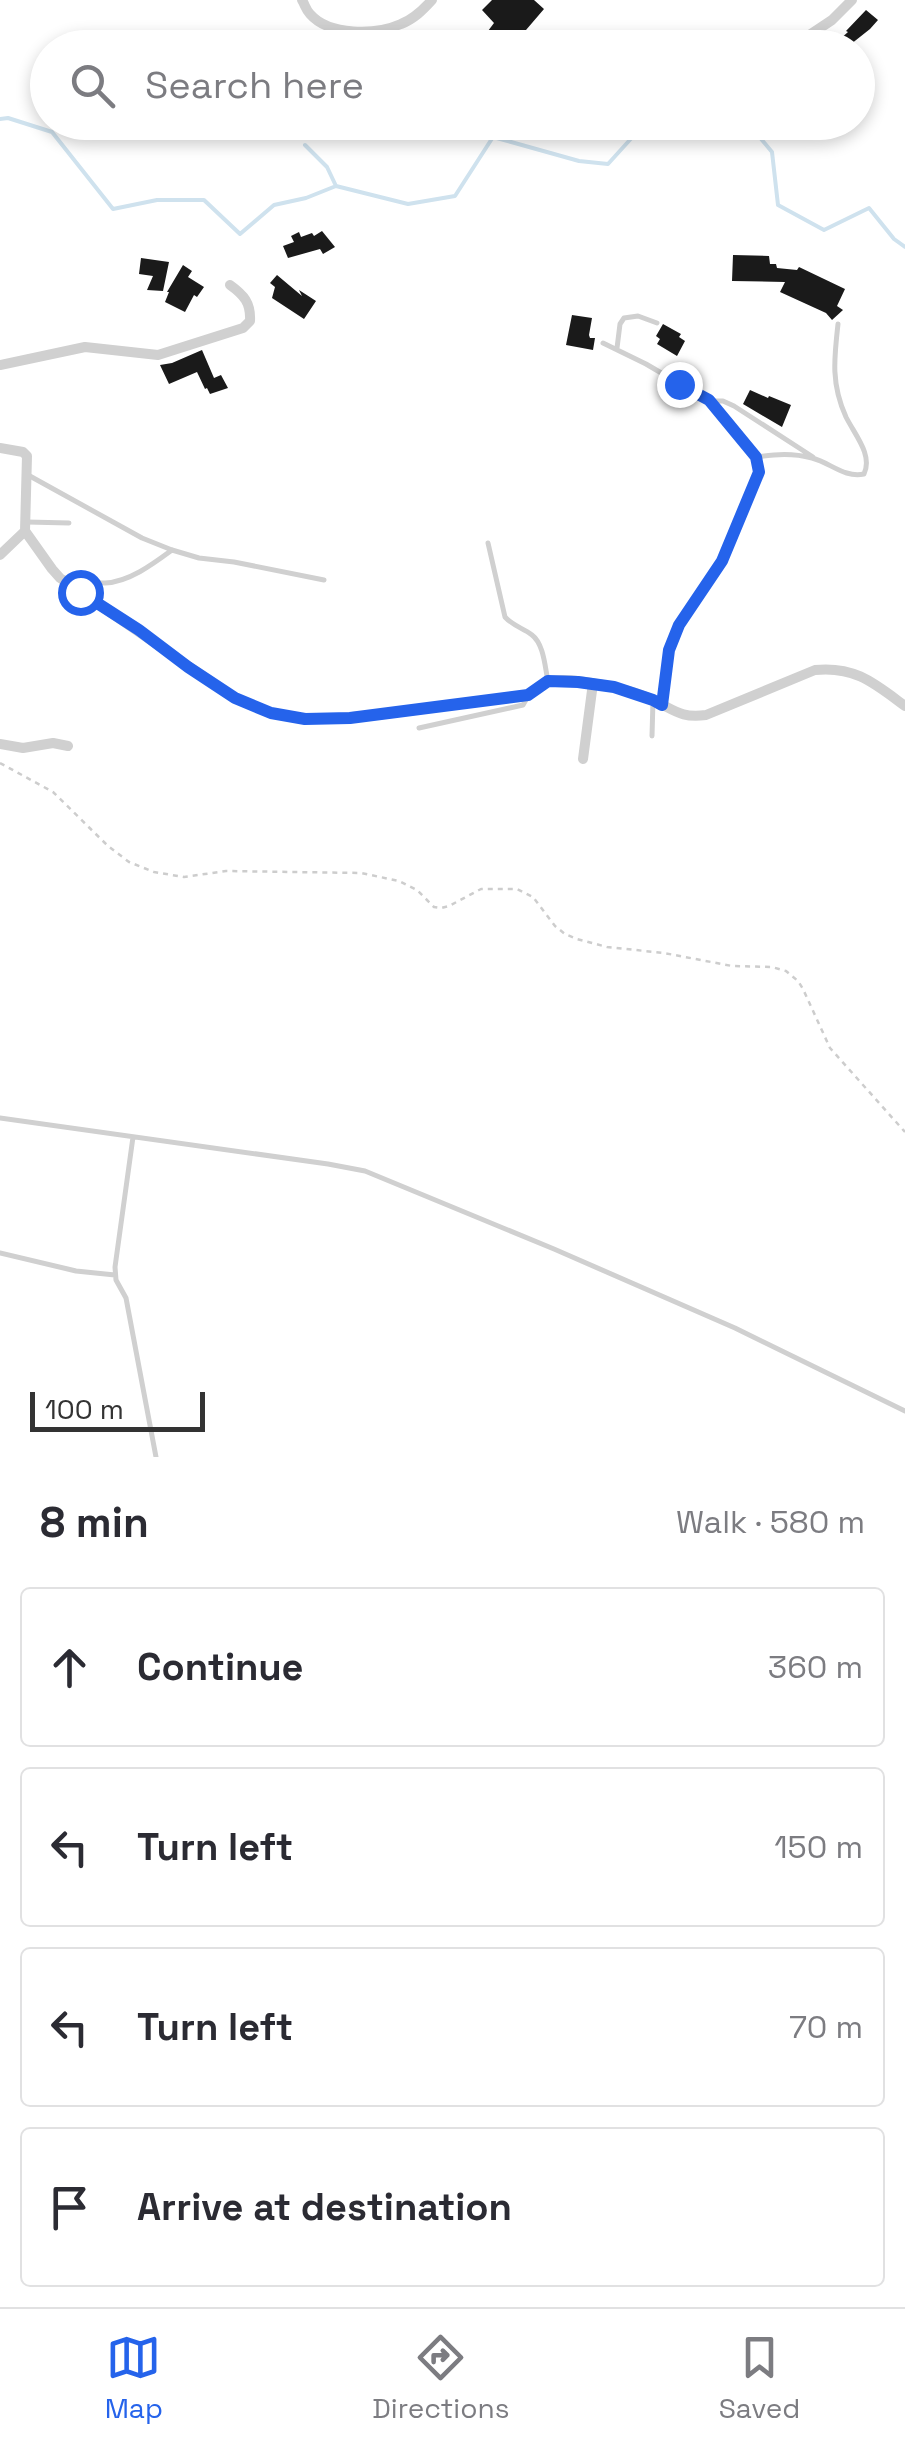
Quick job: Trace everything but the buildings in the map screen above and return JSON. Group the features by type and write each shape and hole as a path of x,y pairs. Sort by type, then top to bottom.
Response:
{"street":[{"path":"302,0 310,14 324,24 346,30"},
{"path":"365,30 396,26 432,0"},
{"path":"817,30 852,0"},
{"path":"0,365 85,347 158,355 243,328 250,320 250,309 244,295 230,285"},
{"path":"0,448 24,452 26,456 25,526 60,578 235,698 271,713 305,719 350,718 528,695 548,681 593,683 658,702 680,715 706,715 797,676 833,668 864,678 905,706"},
{"path":"0,554 25,526"},
{"path":"583,758 593,683"},
{"path":"0,744 23,748 52,743 68,746"}],"lane":[{"path":"617,348 624,318 638,316 657,323"},
{"path":"709,400 734,406 816,459 853,476 864,474 868,460 836,390 838,324"},
{"path":"603,342 709,400 756,457 759,472 722,561 679,625 669,650 652,736"},
{"path":"756,457 782,453 816,459"},
{"path":"28,475 142,538 172,550 324,580"},
{"path":"25,526 69,523"},
{"path":"488,542 505,617 538,641 548,681"},
{"path":"60,578 105,583 118,580 151,566 172,550"},
{"path":"419,728 523,706 528,695"},
{"path":"0,1118 365,1172 735,1328 905,1411"},
{"path":"133,1136 115,1274 126,1298 156,1457"},
{"path":"0,1254 76,1271 115,1274"}],"path":[{"path":"0,763 53,792 108,846 129,862 154,872 184,877 226,871 345,871 399,881 441,908 481,889 517,890 533,897 555,926 577,940 786,971 803,989 830,1048 905,1132"}],"waterway":[{"path":"0,119 30,125"},
{"path":"58,140 113,209 157,200 204,200 240,234 274,205 336,186"},
{"path":"305,145 327,167 336,186 408,204 455,196 491,140"},
{"path":"504,140 579,161 608,164 630,140"},
{"path":"762,140 772,152 778,205 824,230 869,208 905,247"}],"route":[{"path":"80,592 235,698 271,713 305,719 377,715 528,695 548,681 614,687 662,705 669,650 679,625 722,561 759,472 756,457 709,400 679,384"}]}
